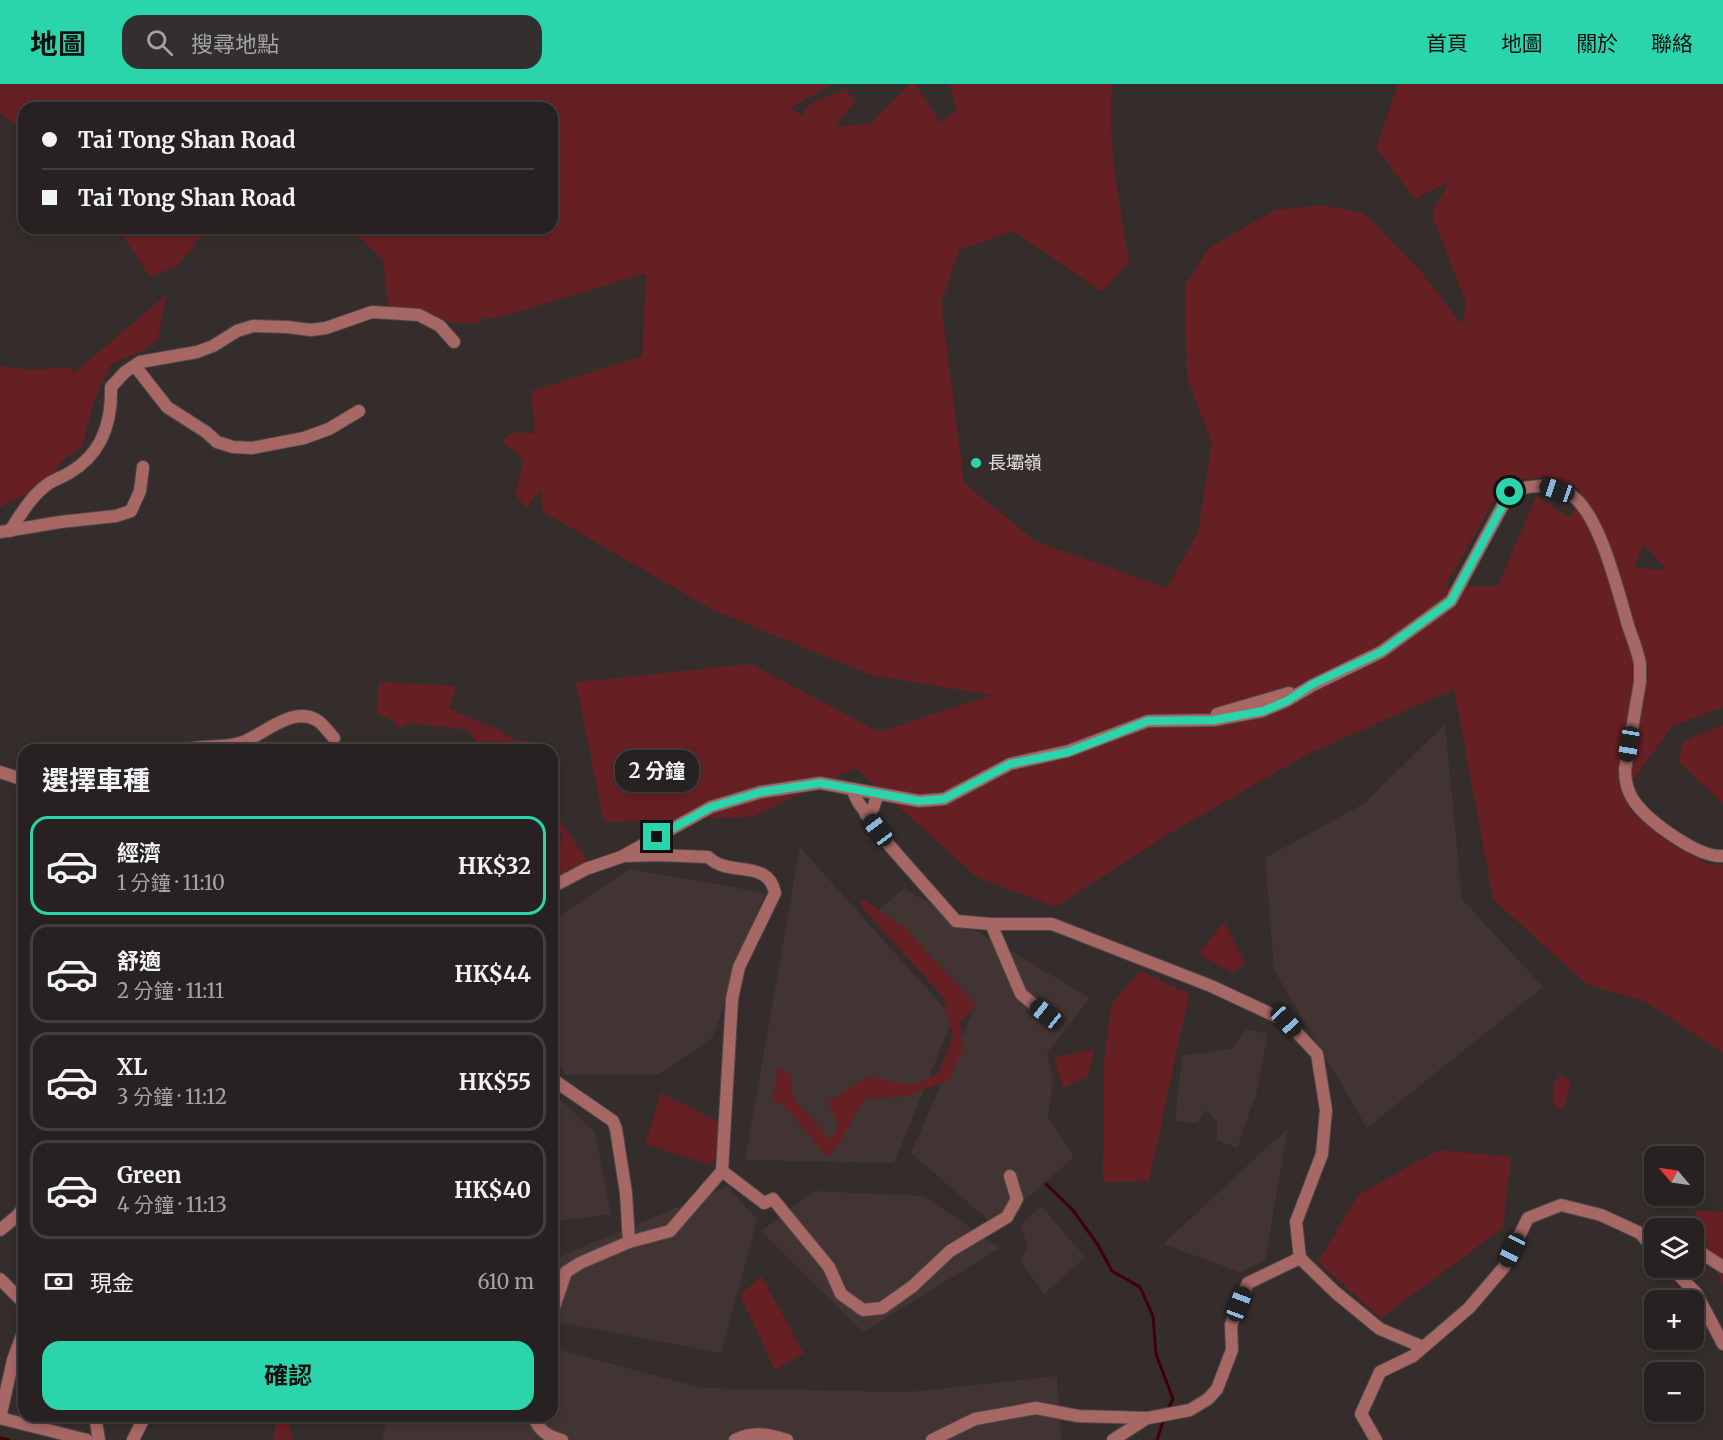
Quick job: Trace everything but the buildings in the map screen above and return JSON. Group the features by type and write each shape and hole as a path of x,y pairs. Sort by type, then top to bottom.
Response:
{"street":[{"path":"5,531 47,485 93,455 106,431 111,404 111,387 124,372 140,362 197,352 213,346 237,331 253,326 311,330 326,328 372,312 419,315 440,326 454,342"},
{"path":"135,366 167,407 206,432 217,442 233,447 252,448 304,438 329,429 359,411"},
{"path":"5,531 116,516 131,511 140,491 143,467"},
{"path":"558,884 586,869 621,857 711,807 761,792 820,783 919,801 944,799 1010,764 1068,752 1148,721 1192,720 1308,688 1381,652 1451,601 1510,492 1530,486 1545,486 1569,494 1582,506 1604,545 1639,659 1640,682 1625,770 1628,791 1640,809 1664,829 1701,851 1723,856"},
{"path":"237,744 284,721 299,717 308,717 318,721 334,738"},
{"path":"3,774 18,778"},
{"path":"852,789 866,815 889,845 956,921 991,924 1052,924 1211,986 1286,1021 1317,1054 1326,1110 1322,1154 1296,1222 1300,1258 1335,1292 1380,1329 1423,1347"},
{"path":"866,815 873,808 879,794"},
{"path":"558,1295 566,1272 580,1263 629,1242 670,1231 722,1171 732,999 739,967 774,893 772,882 763,873 716,866 708,857 658,855 621,857"},
{"path":"991,924 1021,994 1046,1014"},
{"path":"558,1083 613,1121 626,1193 629,1242"},
{"path":"722,1171 765,1203 773,1199 829,1268 841,1294 862,1310 882,1308 913,1286 950,1251 1007,1217 1017,1200 1010,1176"},
{"path":"1376,1440 1361,1414 1380,1372 1413,1356 1469,1308 1504,1267 1528,1218 1561,1205 1601,1215 1644,1234"},
{"path":"0,1230 18,1215"},
{"path":"1640,1233 1644,1238"},
{"path":"1704,1255 1723,1267"},
{"path":"932,1440 975,1419 1036,1408 1078,1416 1148,1418 1190,1410 1208,1399 1217,1389 1232,1350 1231,1325 1248,1283 1300,1258"},
{"path":"1682,1278 1696,1293 1723,1344"},
{"path":"0,1279 18,1297"},
{"path":"18,1343 0,1418 87,1440"},
{"path":"1113,1440 1148,1418"},
{"path":"96,1422 99,1440"},
{"path":"133,1440 142,1422"},
{"path":"536,1422 538,1428 555,1439"},
{"path":"735,1440 745,1435 764,1433 787,1440"}],"shaded area":[{"path":"0,84 833,84 790,108 802,116 809,104 846,89 855,101 834,127 870,124 910,84 915,84 941,123 957,108 949,84 1112,84 1113,151 1129,262 1102,292 1013,231 959,250 941,303 964,483 1035,541 1167,588 1198,532 1212,443 1187,378 1185,285 1210,247 1275,210 1321,205 1364,213 1419,269 1462,325 1466,303 1432,214 1448,182 1415,199 1376,148 1398,84 1723,84 1723,707 1672,726 1623,794 1632,811 1666,840 1709,865 1723,865 1723,1053 1646,1002 1586,984 1493,899 1454,689 1306,755 1167,835 1055,907 977,877 855,768 752,817 604,822 576,682 751,664 879,732 992,695 871,675 715,611 543,512 540,490 527,508 515,495 524,460 502,441 511,433 535,433 531,391 642,356 646,273 497,318 484,317 479,323 456,323 388,306 383,260 355,234 558,234 558,102 18,102 18,126 0,114","holes":["1550,477 1581,490 1570,518 1536,496 1498,586 1445,587 1493,502 1523,479","1643,544 1666,569 1634,568"]},
{"path":"122,234 203,234 178,265 150,277"},
{"path":"166,295 158,340 140,352 111,364 94,401 82,448 66,457 40,488 0,507 0,366 30,370 69,367 74,373"},
{"path":"379,682 456,686 449,709 500,730 515,741 525,740 525,744 478,744 468,730 409,723 398,729 393,721 377,713"},
{"path":"1445,724 1462,899 1543,987 1367,1128 1274,970 1265,858 1365,803"},
{"path":"1723,725 1723,804 1679,761 1682,742"},
{"path":"558,813 560,820 589,863 567,870 558,877 558,845 563,836 558,832"},
{"path":"800,847 953,1018 894,1163 745,1160"},
{"path":"629,869 765,893 712,1038 659,1074 566,1075 558,1064 558,918"},
{"path":"904,888 1090,998 1047,1053 1053,1082 1048,1117 1074,1157 995,1226 911,1153 973,1011 876,913"},
{"path":"861,898 904,927 977,1006 960,1022 963,1048 949,1080 906,1096 864,1099 839,1144 827,1157 784,1106 773,1100 778,1068 792,1076 792,1096 830,1140 839,1126 828,1102 867,1077 911,1085 938,1074 953,1037 943,997 861,906"},
{"path":"1224,922 1245,964 1233,973 1198,954"},
{"path":"1140,971 1189,994 1149,1181 1103,1182 1104,1064 1111,1004"},
{"path":"1247,1029 1268,1034 1256,1095 1237,1148 1217,1140 1217,1121 1206,1110 1197,1123 1175,1121 1182,1056 1233,1048"},
{"path":"1094,1049 1088,1077 1063,1088 1054,1058"},
{"path":"1561,1075 1571,1082 1564,1109 1554,1106 1553,1084"},
{"path":"661,1093 719,1122 721,1145 711,1165 645,1144"},
{"path":"558,1098 595,1132 611,1214 558,1221"},
{"path":"1288,1128 1265,1261 1240,1272 1163,1244"},
{"path":"1439,1150 1511,1157 1503,1228 1381,1318 1318,1262 1359,1194"},
{"path":"728,1186 757,1220 721,1353 558,1322 558,1257"},
{"path":"814,1191 924,1196 1000,1248 863,1332 761,1231"},
{"path":"1041,1206 1085,1257 1044,1294 1020,1260 1028,1248 1021,1225"},
{"path":"1694,1210 1723,1212 1723,1285 1704,1236 1704,1218 1697,1218"},
{"path":"761,1276 804,1353 775,1370 740,1295"},
{"path":"558,1350 702,1388 910,1392 1057,1376 1061,1440 382,1440 386,1422 558,1422"},
{"path":"289,1422 293,1439 274,1440 275,1424"}],"waterway":[{"path":"1046,1184 1072,1209 1098,1245 1112,1271 1140,1287 1153,1316 1156,1354 1173,1399 1168,1409"},
{"path":"1157,1440 1164,1418"},
{"path":"0,1438 9,1440"}],"place":[{"name":"長壩嶺","path":"976,463"}],"route":[{"path":"657,837 711,807 761,792 820,783 919,801 944,799 1010,764 1068,752 1148,721 1214,720 1263,711 1381,652 1451,601 1510,492"}]}
